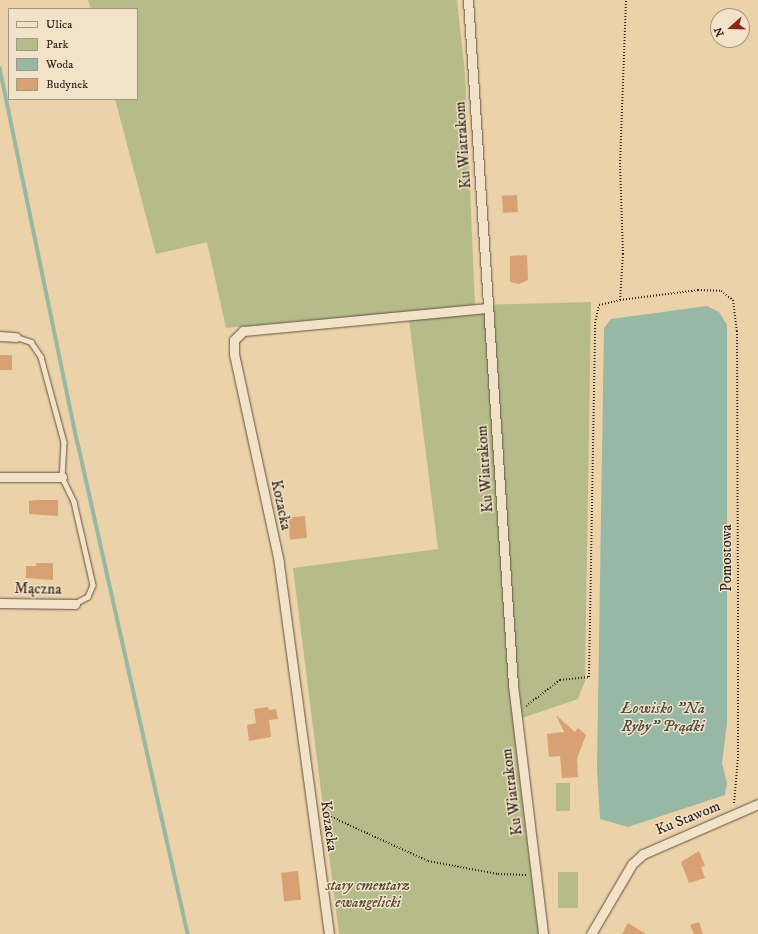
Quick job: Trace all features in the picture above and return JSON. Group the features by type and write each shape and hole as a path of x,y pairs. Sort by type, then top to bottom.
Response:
{"street":[{"name":"Ku Wiatrakom","path":"468,0 516,715 543,934"},
{"name":"Kozacka","path":"329,934 280,562 234,354 234,340 243,331 488,308"},
{"path":"0,336 16,337"},
{"path":"0,477 62,477"},
{"name":"Mączna","path":"0,603 75,604"},
{"name":"Ku Stawom","path":"591,934 632,864 655,847 758,804"}],"lane":[{"path":"16,337 32,342 41,357 64,442 62,477 74,502 93,585 88,597 75,604"}],"path":[{"path":"516,715 560,680 589,677 595,323 599,305 620,300 623,254 620,164 626,0"},
{"name":"Pomostowa","path":"620,300 698,290 721,291 734,300 737,331 738,757 733,815"},
{"path":"312,808 428,861 498,874 536,875"}],"green space":[{"name":"stary cmentarz ewangelicki","path":"88,0 457,0 465,73 475,305 591,302 585,681 578,699 513,721 539,934 339,934 293,568 438,549 408,312 226,328 207,242 156,254 115,100 138,100 138,8 91,8"},
{"path":"556,783 570,783 570,811 556,811"},
{"path":"558,872 578,872 578,908 558,908"}],"water":[{"name":"Łowisko \"Na Ryby\" Prądki","path":"707,306 719,312 727,325 727,723 722,763 727,783 725,795 628,827 600,819 597,768 604,328 611,319"}],"building":[{"path":"517,195 518,212 503,213 502,196"},
{"path":"527,255 528,280 519,284 510,282 510,256"},
{"path":"0,355 12,355 12,370 0,370"},
{"path":"58,500 58,516 29,514 29,501"},
{"path":"305,516 307,538 290,539 288,517"},
{"path":"36,563 53,563 53,580 26,578 26,566 36,566"},
{"path":"268,707 269,710 276,709 278,719 269,720 271,737 249,741 247,725 256,723 254,709"},
{"path":"556,715 575,732 578,728 586,735 577,758 578,777 562,778 560,756 549,757 547,734 564,732"},
{"path":"699,851 705,866 701,867 705,878 689,883 681,862"},
{"path":"298,871 301,900 284,902 281,873"},
{"path":"699,922 703,934 694,934 690,925"},
{"path":"628,923 646,934 622,934"}],"waterway":[{"path":"0,68 78,443 188,934"}]}
